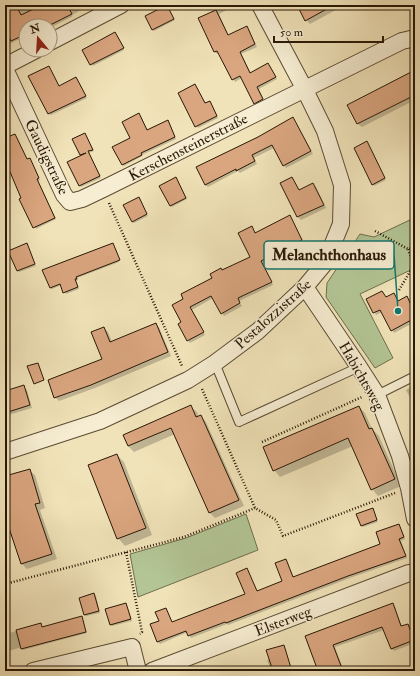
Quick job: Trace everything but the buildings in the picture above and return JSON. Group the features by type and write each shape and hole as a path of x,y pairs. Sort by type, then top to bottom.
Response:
{"street":[{"path":"58,38 121,5"},
{"name":"Pestalozzistraße","path":"5,452 100,421 192,378 258,331 305,287 325,263 341,224 342,185 325,131 260,5"},
{"name":"Kerschensteinerstraße","path":"70,202 82,199 103,189 304,88 402,41 415,38"},
{"path":"5,68 22,58"},
{"name":"Gaudigstraße","path":"5,68 64,195 70,202"},
{"name":"Habichtsweg","path":"305,287 376,394 398,450 409,488 415,519"},
{"name":"Elsterweg","path":"152,671 409,573 415,573"},
{"path":"33,671 132,647 138,671"}],"lane":[{"path":"215,363 239,422 359,367"},
{"path":"376,394 415,376"}],"path":[{"path":"103,189 254,508 276,520 283,536 409,488"},
{"path":"375,231 408,249 414,265 399,290"},
{"path":"408,249 415,247"},
{"path":"262,442 376,394"},
{"path":"5,584 184,537 254,508"},
{"path":"126,552 142,632 132,647"}],"green space":[{"path":"414,218 415,268 360,294 393,358 375,368 326,297 327,283 360,234 374,237"},
{"path":"246,514 258,550 138,597 130,554 186,538"}],"place":[{"name":"Melanchthonhaus","path":"398,311"}]}
